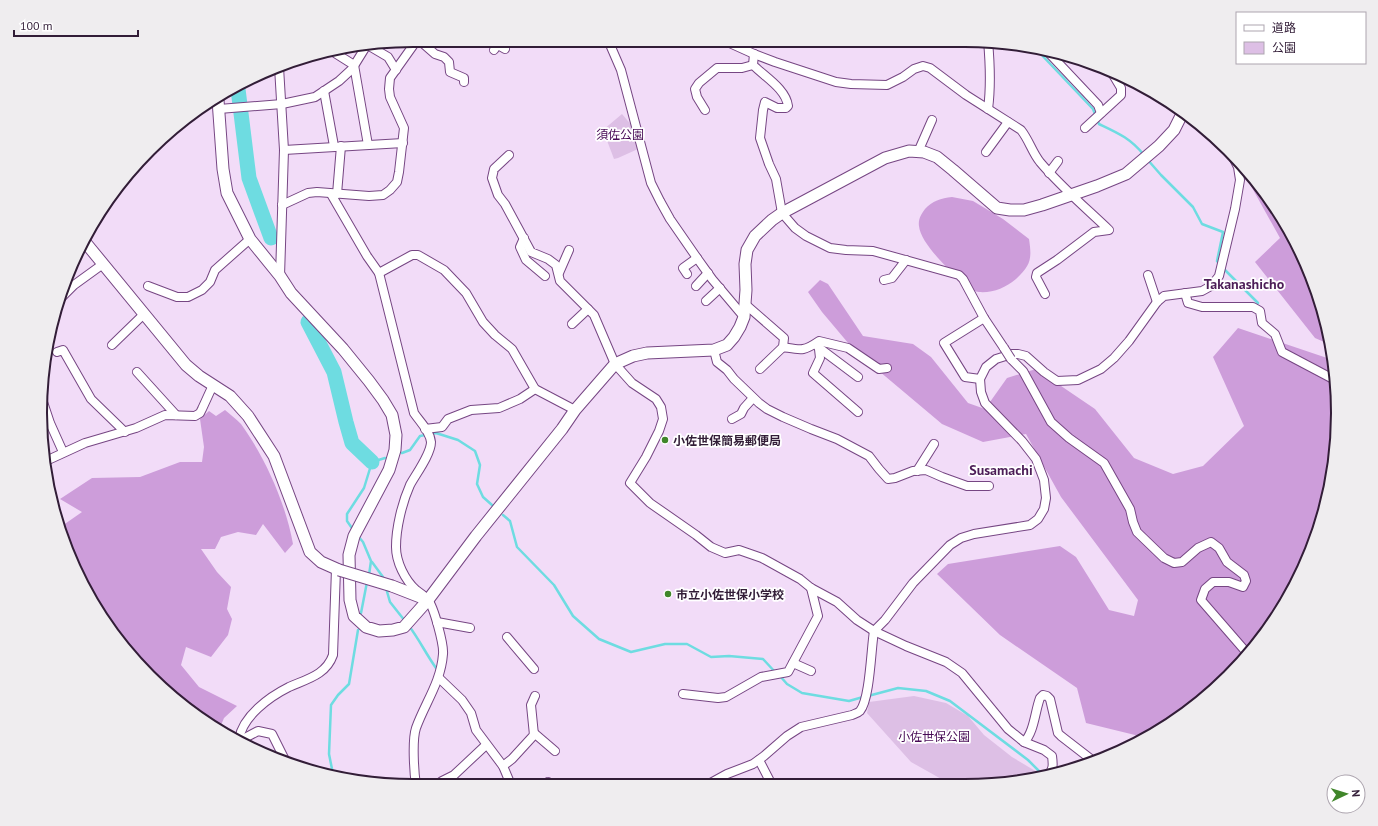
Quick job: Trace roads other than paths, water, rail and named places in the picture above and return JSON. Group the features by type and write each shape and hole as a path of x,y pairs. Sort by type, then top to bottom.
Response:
{"street":[{"path":"282,205 308,193 383,195 397,182 404,128 390,97 390,78 413,47"},
{"path":"426,47 435,54 444,57 448,62 450,72 464,78 464,82"},
{"path":"501,47 505,49"},
{"path":"611,47 621,70 651,183 670,219 697,258 744,316"},
{"path":"738,47 754,54 836,82 850,84 887,85 903,77 914,69 923,66 930,68 966,95 1021,130 1026,136 1039,161 1049,173 1109,230 1094,232 1057,260 1037,272 1036,277 1045,294"},
{"path":"988,48 990,90 988,109"},
{"path":"374,49 388,58 396,70"},
{"path":"364,50 354,65 339,81 315,97 282,104 246,108 218,105 223,169 227,193 250,239 280,276 291,293 343,349 378,394 392,415 396,435 395,450 389,470 356,532 349,554 350,600 354,616 366,627 378,631 393,630 407,623 428,600 476,536 562,429 575,410 615,364 633,356 647,353 714,350 727,345 740,327 744,316 745,264 747,250 755,236 782,213 885,158 909,151 924,152 937,157 997,208 1024,210 1072,195 1126,174 1146,158 1174,130 1180,118"},
{"path":"753,65 754,54"},
{"path":"338,55 354,65 368,145"},
{"path":"1053,58 1098,105 1101,113"},
{"path":"705,110 697,97 695,89 699,82 718,68 742,68 753,65"},
{"path":"753,65 776,85 787,99 788,106 782,109 765,102 760,138 776,179 782,213 795,228 806,236 830,248 846,250 872,250 959,275 963,279 984,318 1011,359 1023,372 1051,422 1069,438 1104,463 1130,509 1132,522 1136,532 1164,558 1174,564 1182,562 1198,548 1211,542 1219,548 1227,562 1244,575 1246,581 1243,587 1228,582 1213,582 1205,589 1201,600 1244,649"},
{"path":"279,72 284,150 280,276"},
{"path":"1085,128 1121,95 1120,88 1116,80"},
{"path":"324,91 337,146 334,194 367,256 379,273 414,413 427,431 431,443 428,452 410,486 401,513 397,530 396,549 400,568 415,589 428,600 437,622 444,653 439,678 416,730 414,756 416,779"},
{"path":"918,152 932,120"},
{"path":"986,152 1008,122"},
{"path":"284,150 403,143"},
{"path":"509,155 494,169 492,178 498,195 505,204 531,252 548,258 556,265 560,281 594,316 615,364 632,384 656,400 661,407 663,419 655,440 630,483 636,490 650,503 711,547 725,553 739,550 762,558 837,602 857,620 874,631 946,662 962,673 1008,729 1024,742 1044,750 1052,756 1054,765 1052,769"},
{"path":"1049,173 1058,161"},
{"path":"718,779 753,764 787,736 802,728 852,716 859,712 869,681 874,631 885,620 913,583 950,546 961,538 974,534 1030,525 1038,519 1044,509 1046,498 1044,480 1036,459 1022,441 986,403 981,392 980,379 986,368 996,359 1012,354 1018,354 1026,356 1057,381 1078,380 1101,369 1114,358 1129,341 1157,302 1164,296 1202,291 1211,286 1219,276 1235,209 1240,180 1239,170"},
{"path":"524,238 520,247 526,260 545,276"},
{"path":"148,286 177,297 188,297 202,290 210,282 215,270 250,239"},
{"path":"88,246 186,365 230,396 248,416 274,456 310,552 321,562 338,569 392,586 428,600"},
{"path":"558,274 568,250"},
{"path":"379,273 412,255 418,255 444,270 466,293 483,322 495,335 512,349 535,389 575,410"},
{"path":"687,274 683,268 697,258"},
{"path":"884,280 892,278 906,260"},
{"path":"67,292 103,264"},
{"path":"696,286 708,273"},
{"path":"1148,275 1157,302"},
{"path":"706,300 720,288"},
{"path":"1185,293 1188,303 1202,307 1253,307 1260,311 1262,323 1275,334 1282,352 1329,377"},
{"path":"745,304 784,338 783,347 760,369"},
{"path":"572,324 588,309"},
{"path":"112,346 144,314"},
{"path":"980,379 965,377 944,343 984,318"},
{"path":"858,412 814,373 820,358 816,347 819,341 848,348 879,369 887,368"},
{"path":"783,347 798,350 816,347 858,377"},
{"path":"57,352 63,350 91,400 125,432"},
{"path":"714,350 717,362 727,370 753,398 767,409 837,439 868,456 888,479 913,471 926,470 967,486 989,486"},
{"path":"137,372 176,415"},
{"path":"50,459 86,443 125,432 165,415 195,416 200,413 213,385"},
{"path":"427,431 442,427 448,419 472,410 499,408 520,399 535,389"},
{"path":"732,418 741,414 753,398"},
{"path":"47,414 63,452"},
{"path":"918,471 934,444"},
{"path":"240,735 245,724 264,703 289,688 314,677 330,663 333,655 338,569"},
{"path":"683,694 718,698 726,697 761,677 788,672 818,616 811,588"},
{"path":"437,622 470,628"},
{"path":"507,637 534,669"},
{"path":"793,663 811,670"},
{"path":"439,678 462,700 471,714 476,730 503,766 508,779"},
{"path":"1024,742 1027,739 1040,698 1043,695 1048,696 1058,733 1089,758"},
{"path":"503,766 523,748 534,735 531,705 535,696"},
{"path":"245,738 258,731 272,734 282,755"},
{"path":"534,733 555,751"},
{"path":"445,779 454,774 486,745"},
{"path":"759,760 769,779"}],"waterway":[{"path":"1042,55 1093,109 1099,124 1129,140 1144,155"},
{"path":"238,92 249,178 271,238"},
{"path":"1147,159 1193,207 1202,224 1223,232 1217,261 1220,265"},
{"path":"1223,268 1258,303"},
{"path":"308,322 334,372 352,443 372,462"},
{"path":"402,453 410,450 420,436 436,433 458,440 475,451 480,465 477,484 483,497 492,505"},
{"path":"354,531 347,521 347,514 364,488 372,462 385,458"},
{"path":"503,515 510,521 517,547 554,585 573,616 599,639 631,652 665,644 687,644 711,657 729,656 763,659 776,673"},
{"path":"358,536 363,542 371,561 369,575"},
{"path":"372,562 383,577 384,581"},
{"path":"361,613 367,582"},
{"path":"386,588 390,602 405,621"},
{"path":"409,626 436,668"},
{"path":"332,770 329,754 331,705 349,684 358,630"},
{"path":"780,676 787,684 802,693 849,701 863,697"},
{"path":"868,696 898,688 926,691 950,701 1028,760 1039,771"}],"place":[{"name":"小佐世保簡易郵便局","path":"665,440"},
{"name":"市立小佐世保小学校","path":"668,594"}],"district":[{"name":"Takanashicho","path":"1244,284"},
{"name":"Susamachi","path":"1001,470"}],"park label":[{"name":"須佐公園","path":"620,134"},
{"name":"小佐世保公園","path":"934,736"}]}
